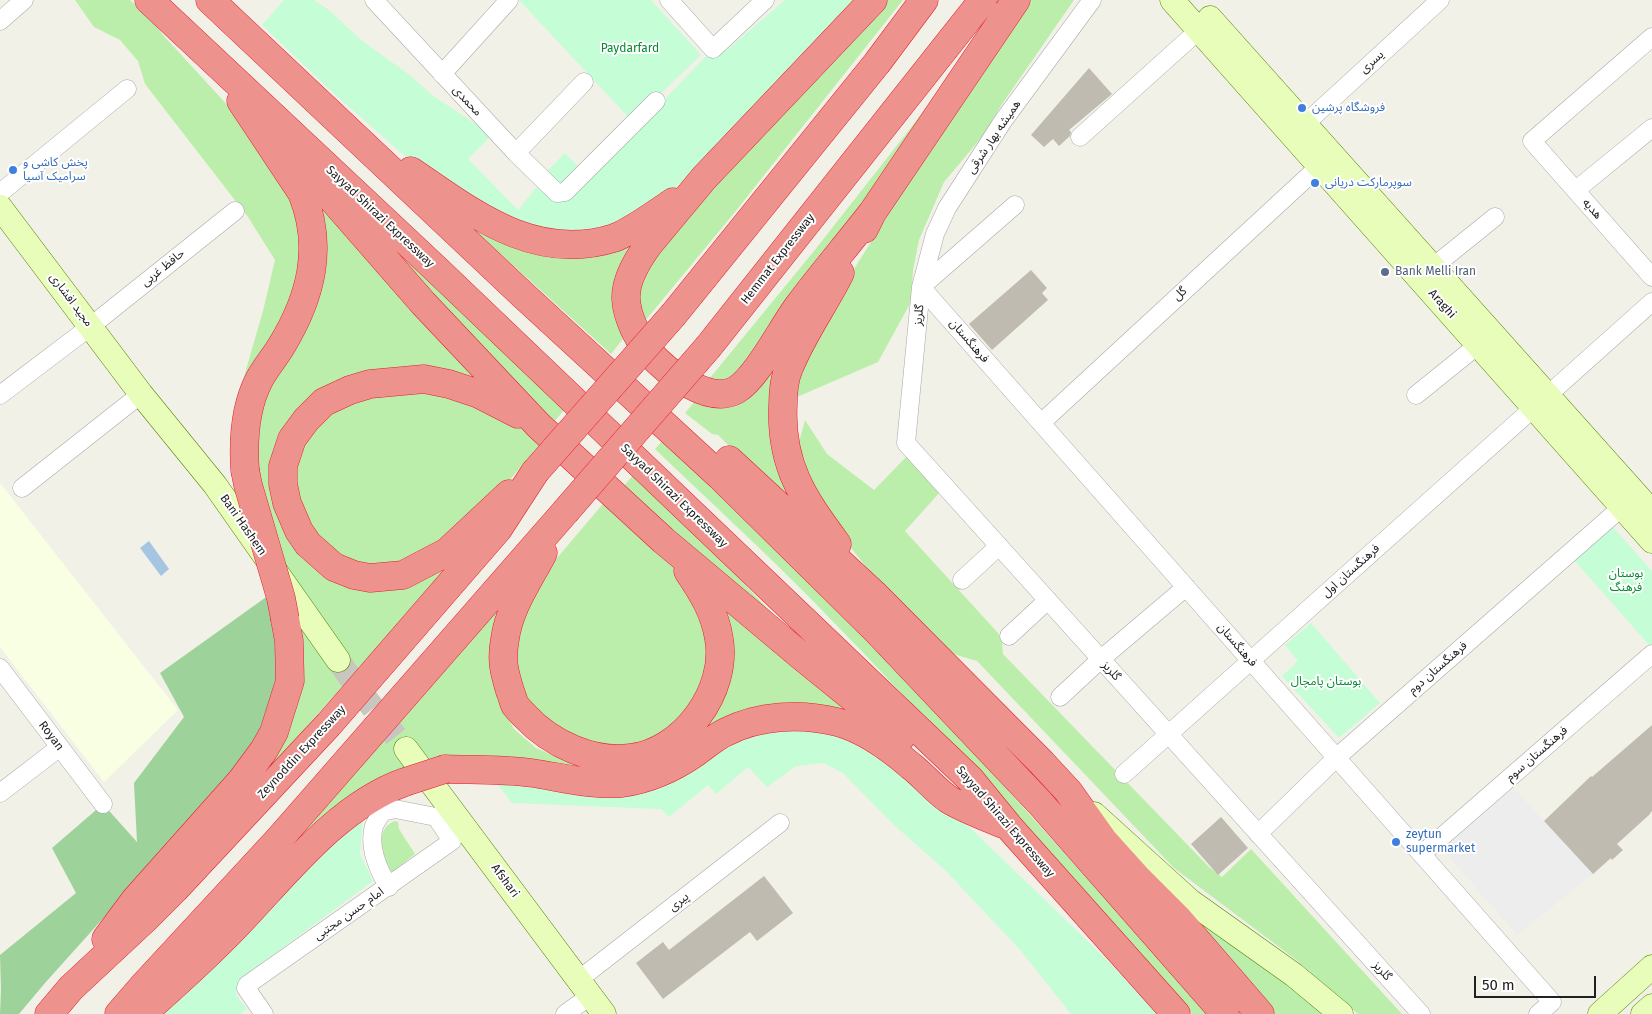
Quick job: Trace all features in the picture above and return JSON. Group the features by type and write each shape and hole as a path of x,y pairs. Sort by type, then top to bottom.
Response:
{"highway":[{"name":"Sayyad Shirazi Expressway","path":"149,0 443,276 970,780 1010,828 1176,1014"},
{"path":"210,0 522,295 670,430 878,632 1040,803 1225,1014"},
{"path":"873,0 704,178 641,255 627,286 626,298 633,325 648,351 664,366 705,392 727,394 750,379 798,305 872,213 1016,0"},
{"path":"539,426 498,402 472,391 424,379 370,384 350,390 324,402 306,420 292,439 283,466 283,484 287,503 299,531 308,544 334,567 354,575 370,578 403,575 447,552 488,512 535,472 674,314 877,63 924,0"},
{"name":"Hemmat Expressway","path":"565,512 709,346 983,0"},
{"path":"214,60 300,166 334,201 423,303 539,426 663,540 1010,828"},
{"path":"71,988 135,900 241,782 264,750 274,732 290,680 289,641 285,618 281,598 248,485 245,470 244,442 252,398 259,380 282,344 302,303 314,257 313,226 302,193 214,60"},
{"path":"342,125 472,213 509,233 538,242 570,244 615,237 655,215 704,178"},
{"path":"872,213 829,296 799,346 788,370 784,392 782,430 791,468 799,488 824,527 876,596"},
{"path":"670,430 724,455 876,596 964,683 1068,791 1103,840 1183,925 1260,1014"},
{"name":"Zeynoddin Expressway","path":"50,1014 71,988 163,901 329,724 498,529 535,472"},
{"path":"565,512 512,612 504,638 503,668 515,705 539,729 576,750 603,757 621,758 631,758 654,752 685,732 700,714 710,695 718,673 720,657 715,623 704,595 685,566 663,540"},
{"path":"119,1014 157,970 280,838 565,512"},
{"path":"142,1014 234,928 329,830 352,810 369,799 388,788 405,782 529,773 604,783 620,783 643,779 667,770 724,732 743,724 762,719 801,716 839,722 865,733 911,766 948,799 1010,828"}],"main road":[{"name":"Araghi","path":"1172,0 1326,160 1433,267 1622,507 1652,541"},
{"name":"Araghi","path":"1194,0 1304,124 1326,160 1478,345 1541,402 1652,512"},
{"name":"مجید افشاری","path":"0,207 142,394"},
{"name":"Bani Hashem","path":"142,394 215,485 338,660"},
{"name":"Afshari","path":"406,748 441,779 590,997"},
{"path":"1068,791 1190,902 1294,974 1340,1014"},
{"path":"1600,1014 1652,967"},
{"path":"1643,1014 1652,1006"}],"street":[{"path":"0,20 24,0"},
{"name":"محمدی","path":"374,0 516,153 557,193 565,192 656,102"},
{"path":"442,74 509,0"},
{"path":"668,0 713,50 765,0"},
{"name":"همیشه بهار شرقی","path":"921,288 935,234 947,208 1003,121 1092,0"},
{"name":"یسری","path":"1304,124 1440,0"},
{"path":"1080,137 1199,30"},
{"name":"هدیه","path":"1652,37 1532,141 1652,277"},
{"path":"516,153 584,82"},
{"path":"0,193 127,89"},
{"path":"1576,190 1652,128"},
{"name":"گل","path":"1041,423 1326,160"},
{"path":"921,288 1015,205"},
{"name":"حافظ غربی","path":"0,395 91,326 235,211"},
{"path":"1433,267 1495,217"},
{"name":"فرهنگستان","path":"921,288 1552,1002 1538,1014"},
{"name":"گلریز","path":"921,288 906,443 1421,1014"},
{"name":"فرهنگستان اول","path":"1124,774 1652,302"},
{"path":"1416,396 1478,345"},
{"path":"22,488 142,394"},
{"name":"فرهنگستان دوم","path":"1258,834 1336,758 1622,507"},
{"path":"962,580 999,546"},
{"path":"1060,697 1101,659 1186,587"},
{"path":"1009,636 1048,600"},
{"name":"فرهنگستان سوم","path":"1422,854 1652,654"},
{"name":"Royan","path":"0,668 103,804"},
{"path":"0,793 60,747"},
{"name":"امام حسن مجتبی","path":"261,1013 246,987 389,887 452,841 436,817 395,809 382,812 374,826 373,844 379,871 389,887"},
{"name":"پیری","path":"565,1014 590,997 780,823"}],"shaded area":[{"path":"0,483 178,710 104,782 0,647"},
{"path":"1513,787 1593,874 1517,935 1440,847"}],"green space":[{"path":"75,0 130,0 148,16 242,121 289,178 305,257 232,463 230,439 232,422 275,260 248,217 145,84 138,61 120,40 94,27"},
{"path":"284,0 314,0 329,10 361,40 411,76 432,95 492,135 468,159 518,210 539,184 537,181 565,153 589,178 709,53 727,50 785,0 865,0 675,188 623,219 606,226 575,232 545,234 508,224 423,172 330,90 262,25"},
{"name":"Paydarfard","path":"519,0 651,0 701,55 632,121"},
{"path":"883,0 903,0 735,212 640,327 638,268"},
{"path":"1024,0 1074,0 1000,107 986,132 944,182 919,240 913,270 911,302 878,362 797,397 789,390 828,310"},
{"path":"942,91 739,382 705,384 814,251 931,102"},
{"path":"309,193 506,402 472,383 320,399 282,502 368,580 490,520 252,788 283,727 250,433 300,320"},
{"path":"448,204 472,221 645,237 647,242 630,330 611,354 471,227"},
{"path":"379,232 568,406 550,426 510,386"},
{"path":"785,355 804,508 783,499 718,435 712,434 685,413 700,395"},
{"path":"422,388 489,404 543,441 496,496 404,571 359,571 304,525 292,463 324,412 337,404"},
{"path":"805,420 827,454 874,490 909,454 941,491 905,531 998,633 1002,643 1003,654 1209,867 1222,877 1251,849 1402,1014 1358,1014 1295,959 1174,868 977,661 943,651 870,572 837,530 808,487 799,442"},
{"path":"665,438 869,641 954,731 1210,1014 1192,1014 958,754 862,651 774,562 655,449"},
{"path":"633,475 725,564 811,654 619,492"},
{"path":"607,499 682,572 713,638 702,692 662,735 615,749 557,732 527,703 517,679 514,640 530,590"},
{"name":"بوستان فرهنگ","path":"1612,526 1652,571 1652,645 1650,646 1574,560"},
{"path":"520,583 503,710 514,729 536,748 564,760 589,766 709,712 710,595 882,739 656,769 428,769 287,852"},
{"path":"269,595 285,673 257,747 19,1014 0,1014 0,955 76,893 52,848 103,804 137,842 134,783 184,717 160,673"},
{"name":"بوستان پامچال","path":"1311,623 1380,703 1339,738 1282,676 1298,661 1285,645"},
{"path":"751,728 843,730 964,822 1103,956 1158,1014 1071,1014 1021,951 945,870 894,825 843,773 823,763 796,766 767,787 748,767 716,794 708,785 669,817 661,809 512,803 490,775 564,784"},
{"path":"363,817 360,854 373,881 239,980 236,995 247,1009 240,1014 161,1014 344,825"},
{"path":"395,821 398,822 399,829 415,854 390,874 383,852 382,837 388,825"},
{"path":"1145,871 1332,1014 1267,1014"}],"water":[{"path":"149,541 169,569 161,576 140,548"}],"building":[{"path":"1089,68 1112,94 1069,130 1071,132 1070,136 1059,146 1053,139 1044,147 1031,135"},
{"path":"1031,270 1047,288 1042,293 1048,300 992,350 969,324"},
{"path":"1652,725 1652,811 1617,844 1623,850 1593,874 1544,821 1591,776"},
{"path":"1221,817 1248,848 1218,875 1191,844"},
{"path":"764,876 793,913 757,941 750,932 663,999 636,963 663,942 669,950"}],"tunnel":[{"path":"338,660 358,689 406,749"}],"place":[{"name":"فروشگاه پرشین","path":"1302,108"},
{"name":"پخش کاشی و سرامیک آسیا","path":"13,170"},
{"name":"سوپرمارکت دریانی","path":"1315,183"},
{"name":"Bank Melli Iran","path":"1385,272"},
{"name":"zeytun supermarket","path":"1396,842"}]}
